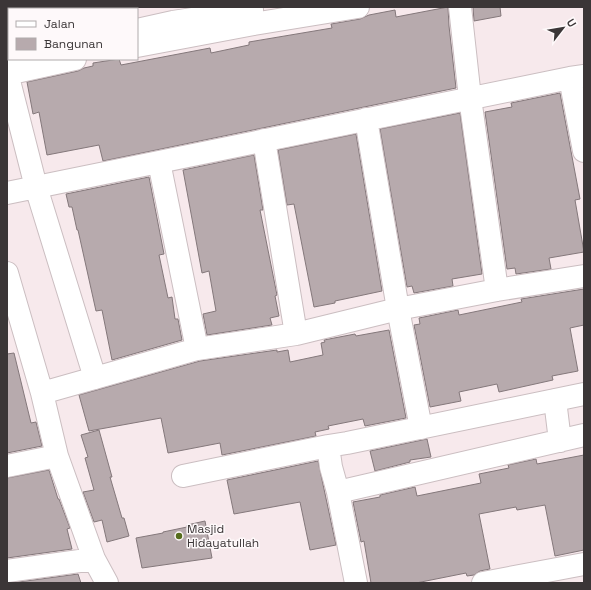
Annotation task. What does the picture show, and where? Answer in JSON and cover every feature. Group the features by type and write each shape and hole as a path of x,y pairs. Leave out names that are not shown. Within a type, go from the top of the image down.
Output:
{"street":[{"path":"138,46 234,20 267,7"},
{"path":"138,30 173,22 234,20 358,7"},
{"path":"460,7 470,98 497,290"},
{"path":"70,60 7,74 36,187 95,378"},
{"path":"7,193 577,77 584,151"},
{"path":"366,119 398,309 421,428"},
{"path":"264,140 296,334"},
{"path":"159,162 197,349"},
{"path":"7,273 42,393 58,456 94,559 107,583"},
{"path":"42,393 197,349 296,334 398,309 497,290 584,276"},
{"path":"183,476 584,394"},
{"path":"555,400 560,441"},
{"path":"338,492 584,435"},
{"path":"328,446 331,467 338,492 356,583"},
{"path":"7,466 58,456"},
{"path":"7,571 94,559"},
{"path":"483,583 584,564"}],"building":[{"path":"448,7 456,88 103,161 99,145 47,155 39,112 33,114 27,82 78,71 93,66 93,63 119,60 121,65 210,48 211,53 249,45 249,42 332,28 331,24 360,19 369,15 395,10 396,17"},
{"path":"473,7 500,7 501,16 474,21"},
{"path":"560,93 580,199 575,200 584,252 549,258 551,269 516,274 515,268 507,269 485,112 512,107 511,103"},
{"path":"460,113 482,274 452,279 453,286 414,293 412,286 407,287 380,129"},
{"path":"356,134 382,291 314,307 294,204 287,205 278,150"},
{"path":"254,155 263,210 260,210 277,295 275,296 279,316 270,318 272,325 207,335 203,314 216,311 209,271 202,273 183,170"},
{"path":"149,177 164,254 159,255 168,298 172,297 175,319 178,319 182,340 112,360 102,310 96,311 78,230 72,207 69,207 66,194"},
{"path":"584,289 584,325 570,328 578,371 552,376 553,380 499,392 497,384 459,392 461,401 430,407 414,325 420,324 419,318 458,310 459,315 522,302 521,299"},
{"path":"389,330 406,418 365,426 363,419 328,426 329,429 315,432 316,436 222,455 220,443 168,453 161,418 89,431 79,395 200,361 277,350 277,352 288,350 290,362 323,355 321,343 325,342 324,340 355,334 356,336"},
{"path":"14,353 31,423 36,422 42,446 7,453 7,354"},
{"path":"99,430 112,477 110,477 129,536 107,542 102,520 94,522 83,492 94,490 85,458 88,457 81,435"},
{"path":"427,439 431,457 410,460 410,462 375,471 370,451"},
{"path":"584,455 584,550 555,556 545,505 517,510 516,507 479,514 490,569 480,571 474,575 467,576 466,573 416,583 371,583 364,541 361,542 353,502 380,497 380,495 415,487 417,496 481,483 479,474 509,468 508,465 536,459 537,464"},
{"path":"318,461 336,545 310,550 300,502 234,514 227,480"},
{"path":"49,470 58,499 70,528 67,529 72,549 7,558 7,478"},
{"path":"205,521 212,558 142,568 136,538 163,533"},
{"path":"78,574 81,583 11,583"}],"place":[{"name":"Masjid Hidayatullah","path":"179,536"}]}
